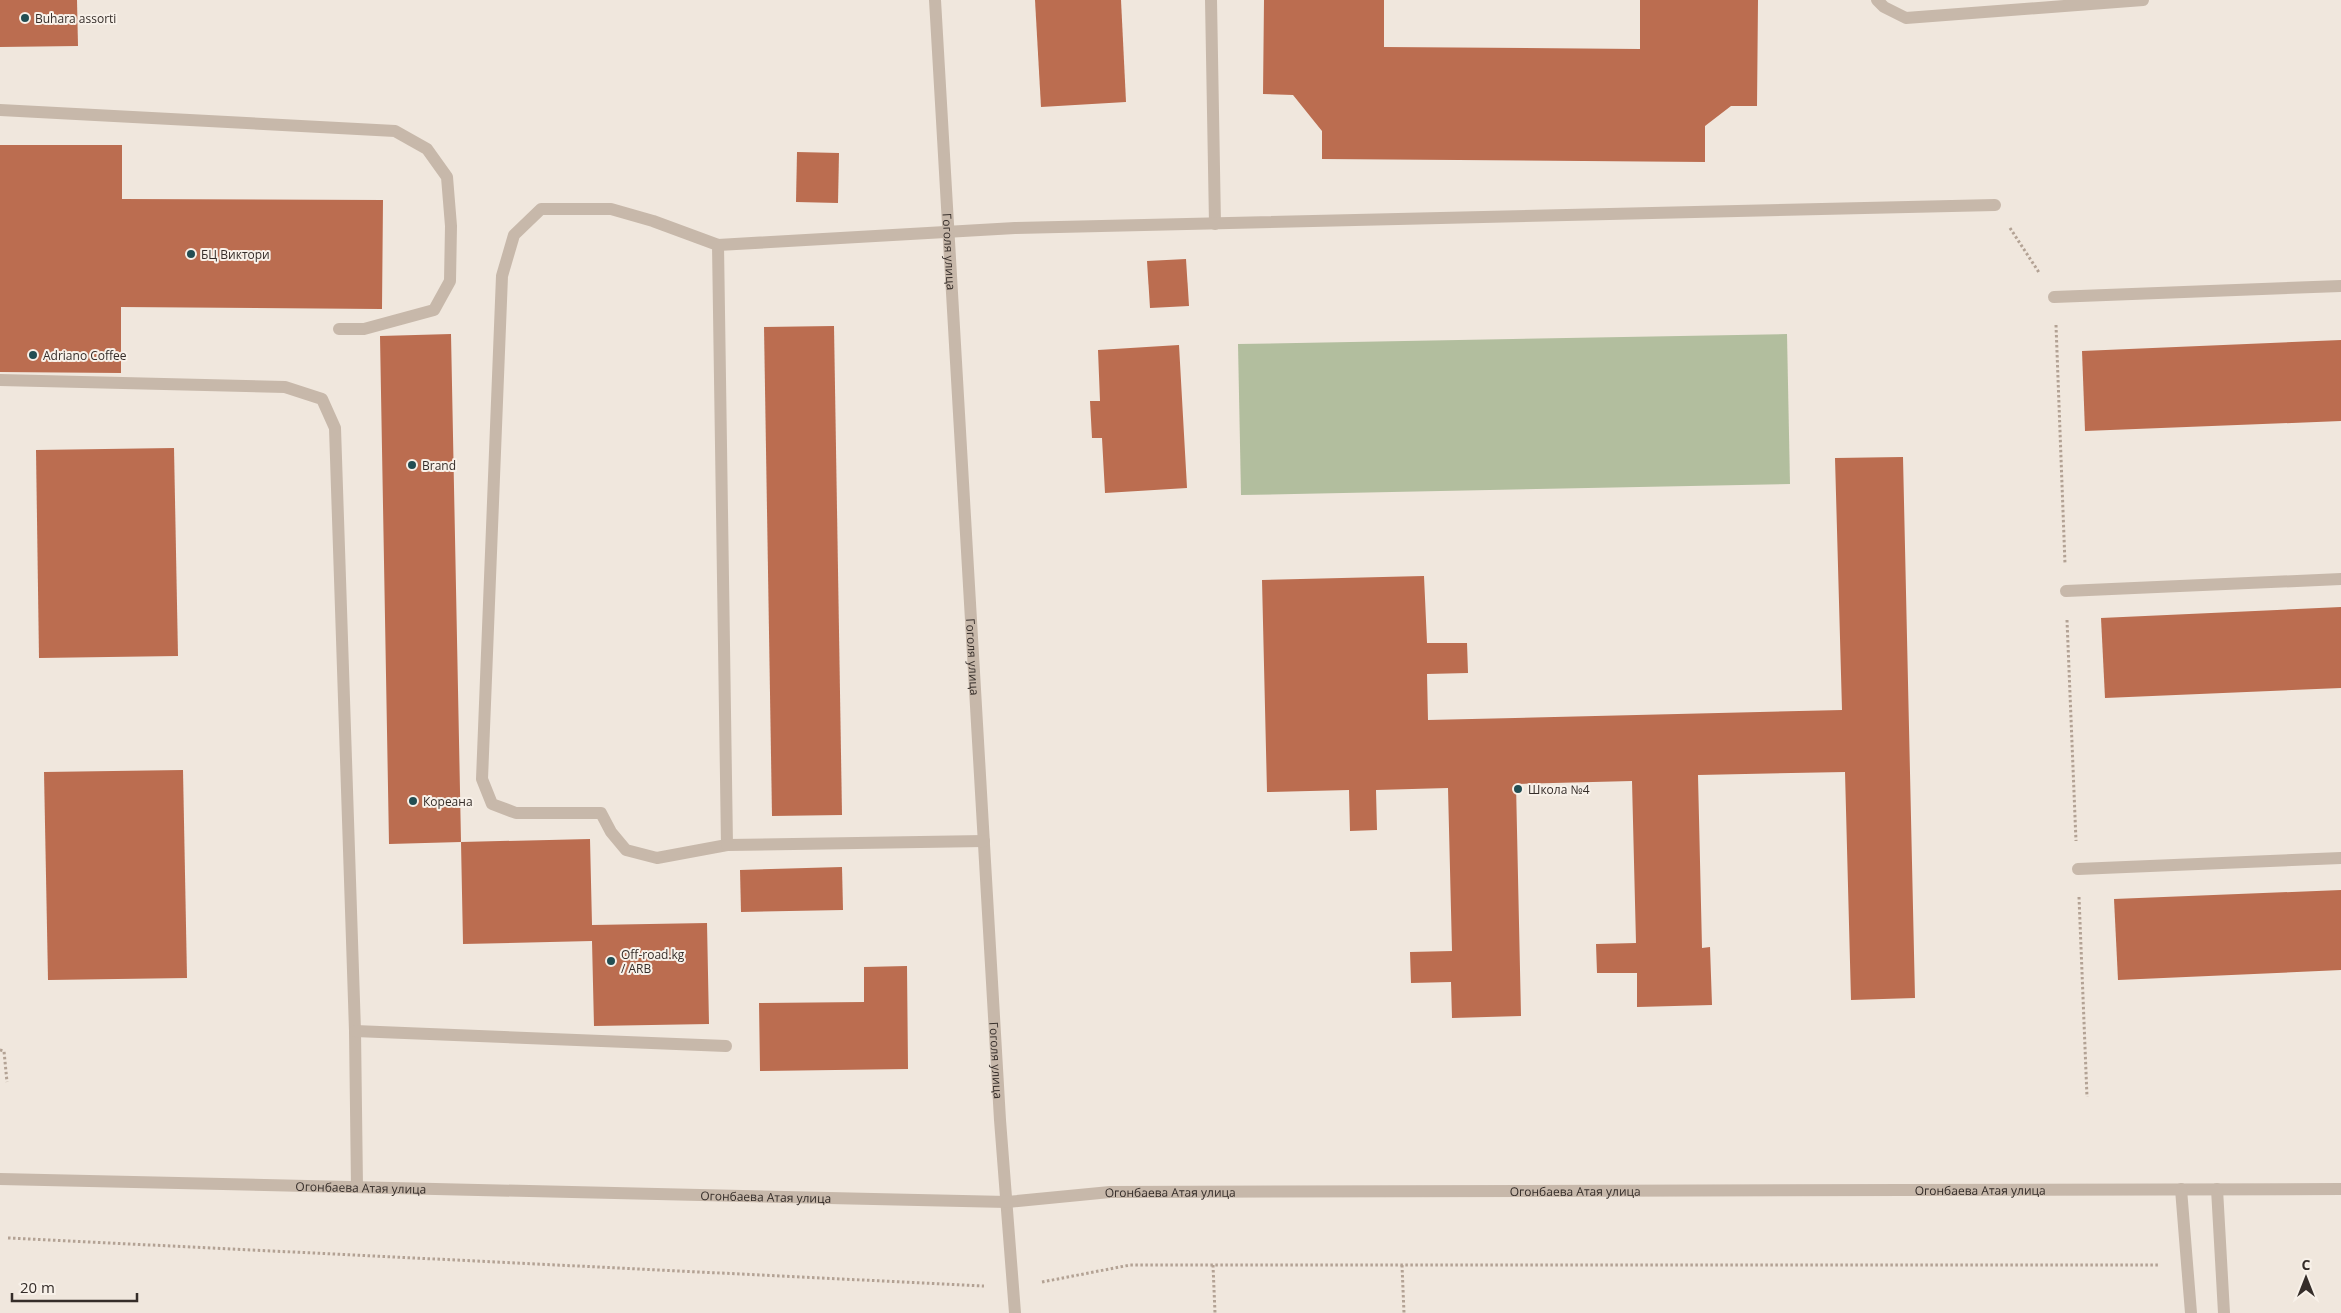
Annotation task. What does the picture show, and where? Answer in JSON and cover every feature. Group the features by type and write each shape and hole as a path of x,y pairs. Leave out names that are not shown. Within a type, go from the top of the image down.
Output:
{"street":[{"name":"Гоголя улица","path":"936,0 1000,1120 1015,1313"},
{"path":"1211,0 1215,224"},
{"path":"1877,0 1884,7 1906,18 2143,0"},
{"path":"0,110 395,131 427,150 447,177 451,226 450,281 434,310 364,329 338,329"},
{"path":"984,841 727,845 657,858 626,850 611,832 601,813 516,813 492,804 482,779 502,276 514,235 541,209 611,209 654,221 718,245 949,230 1996,205"},
{"path":"718,245 727,845"},
{"path":"2054,297 2341,286"},
{"path":"0,380 285,387 322,399 335,428 355,1031 358,1187"},
{"path":"2066,591 2341,579"},
{"path":"2078,869 2341,858"},
{"path":"355,1031 726,1046"},
{"name":"Огонбаева Атая улица","path":"0,1179 1007,1202 1110,1192 2341,1189"},
{"path":"2181,1190 2191,1313"},
{"path":"2217,1190 2224,1313"}],"path":[{"path":"1996,205 2054,297 2087,1097"},
{"path":"0,1050 4,1051 7,1082"},
{"path":"8,1238 1013,1288 1130,1266 2188,1265"},
{"path":"1213,1266 1215,1313"},
{"path":"1402,1266 1404,1313"}],"green space":[{"path":"1787,334 1790,484 1241,495 1238,344"}],"building":[{"path":"0,0 77,0 78,46 0,47"},
{"path":"1035,0 1121,0 1126,102 1041,107"},
{"path":"1264,0 1384,0 1384,47 1640,49 1640,0 1758,0 1757,106 1731,106 1705,126 1705,162 1322,159 1322,131 1293,95 1263,94"},
{"name":"БЦ Виктори","path":"0,145 122,145 122,199 383,200 382,309 121,307 121,373 0,372"},
{"path":"797,152 839,153 838,203 796,202"},
{"path":"1186,259 1189,306 1150,308 1147,261"},
{"path":"834,326 842,815 772,816 764,327"},
{"path":"451,334 461,842 389,844 380,336"},
{"path":"2341,340 2341,421 2085,431 2082,351"},
{"path":"1179,345 1187,488 1105,493 1102,438 1092,438 1090,401 1100,401 1098,350"},
{"path":"174,448 178,656 39,658 36,450"},
{"path":"1903,457 1915,998 1851,1000 1845,772 1698,775 1702,948 1710,947 1712,1005 1637,1007 1637,973 1597,973 1596,944 1636,943 1632,781 1516,784 1521,1016 1452,1018 1451,982 1411,983 1410,952 1452,951 1448,788 1376,790 1377,830 1350,831 1349,790 1267,792 1262,580 1424,576 1427,643 1467,643 1468,673 1427,674 1428,720 1842,710 1835,458"},
{"path":"2341,607 2341,688 2105,698 2101,618"},
{"path":"183,770 187,978 48,980 44,772"},
{"path":"590,839 592,925 707,923 709,1024 594,1026 592,941 463,944 461,842"},
{"path":"842,867 843,910 741,912 740,870"},
{"path":"2341,890 2341,970 2118,980 2114,899"},
{"path":"907,966 908,1069 760,1071 759,1003 864,1002 864,967"}],"place":[{"name":"Buhara assorti","path":"25,18"},
{"name":"БЦ Виктори","path":"191,254"},
{"name":"Adriano Coffee","path":"33,355"},
{"name":"Brand","path":"412,465"},
{"name":"Школа №4","path":"1518,789"},
{"name":"Кореана","path":"413,801"},
{"name":"Off-road.kg / ARB","path":"611,961"}]}
